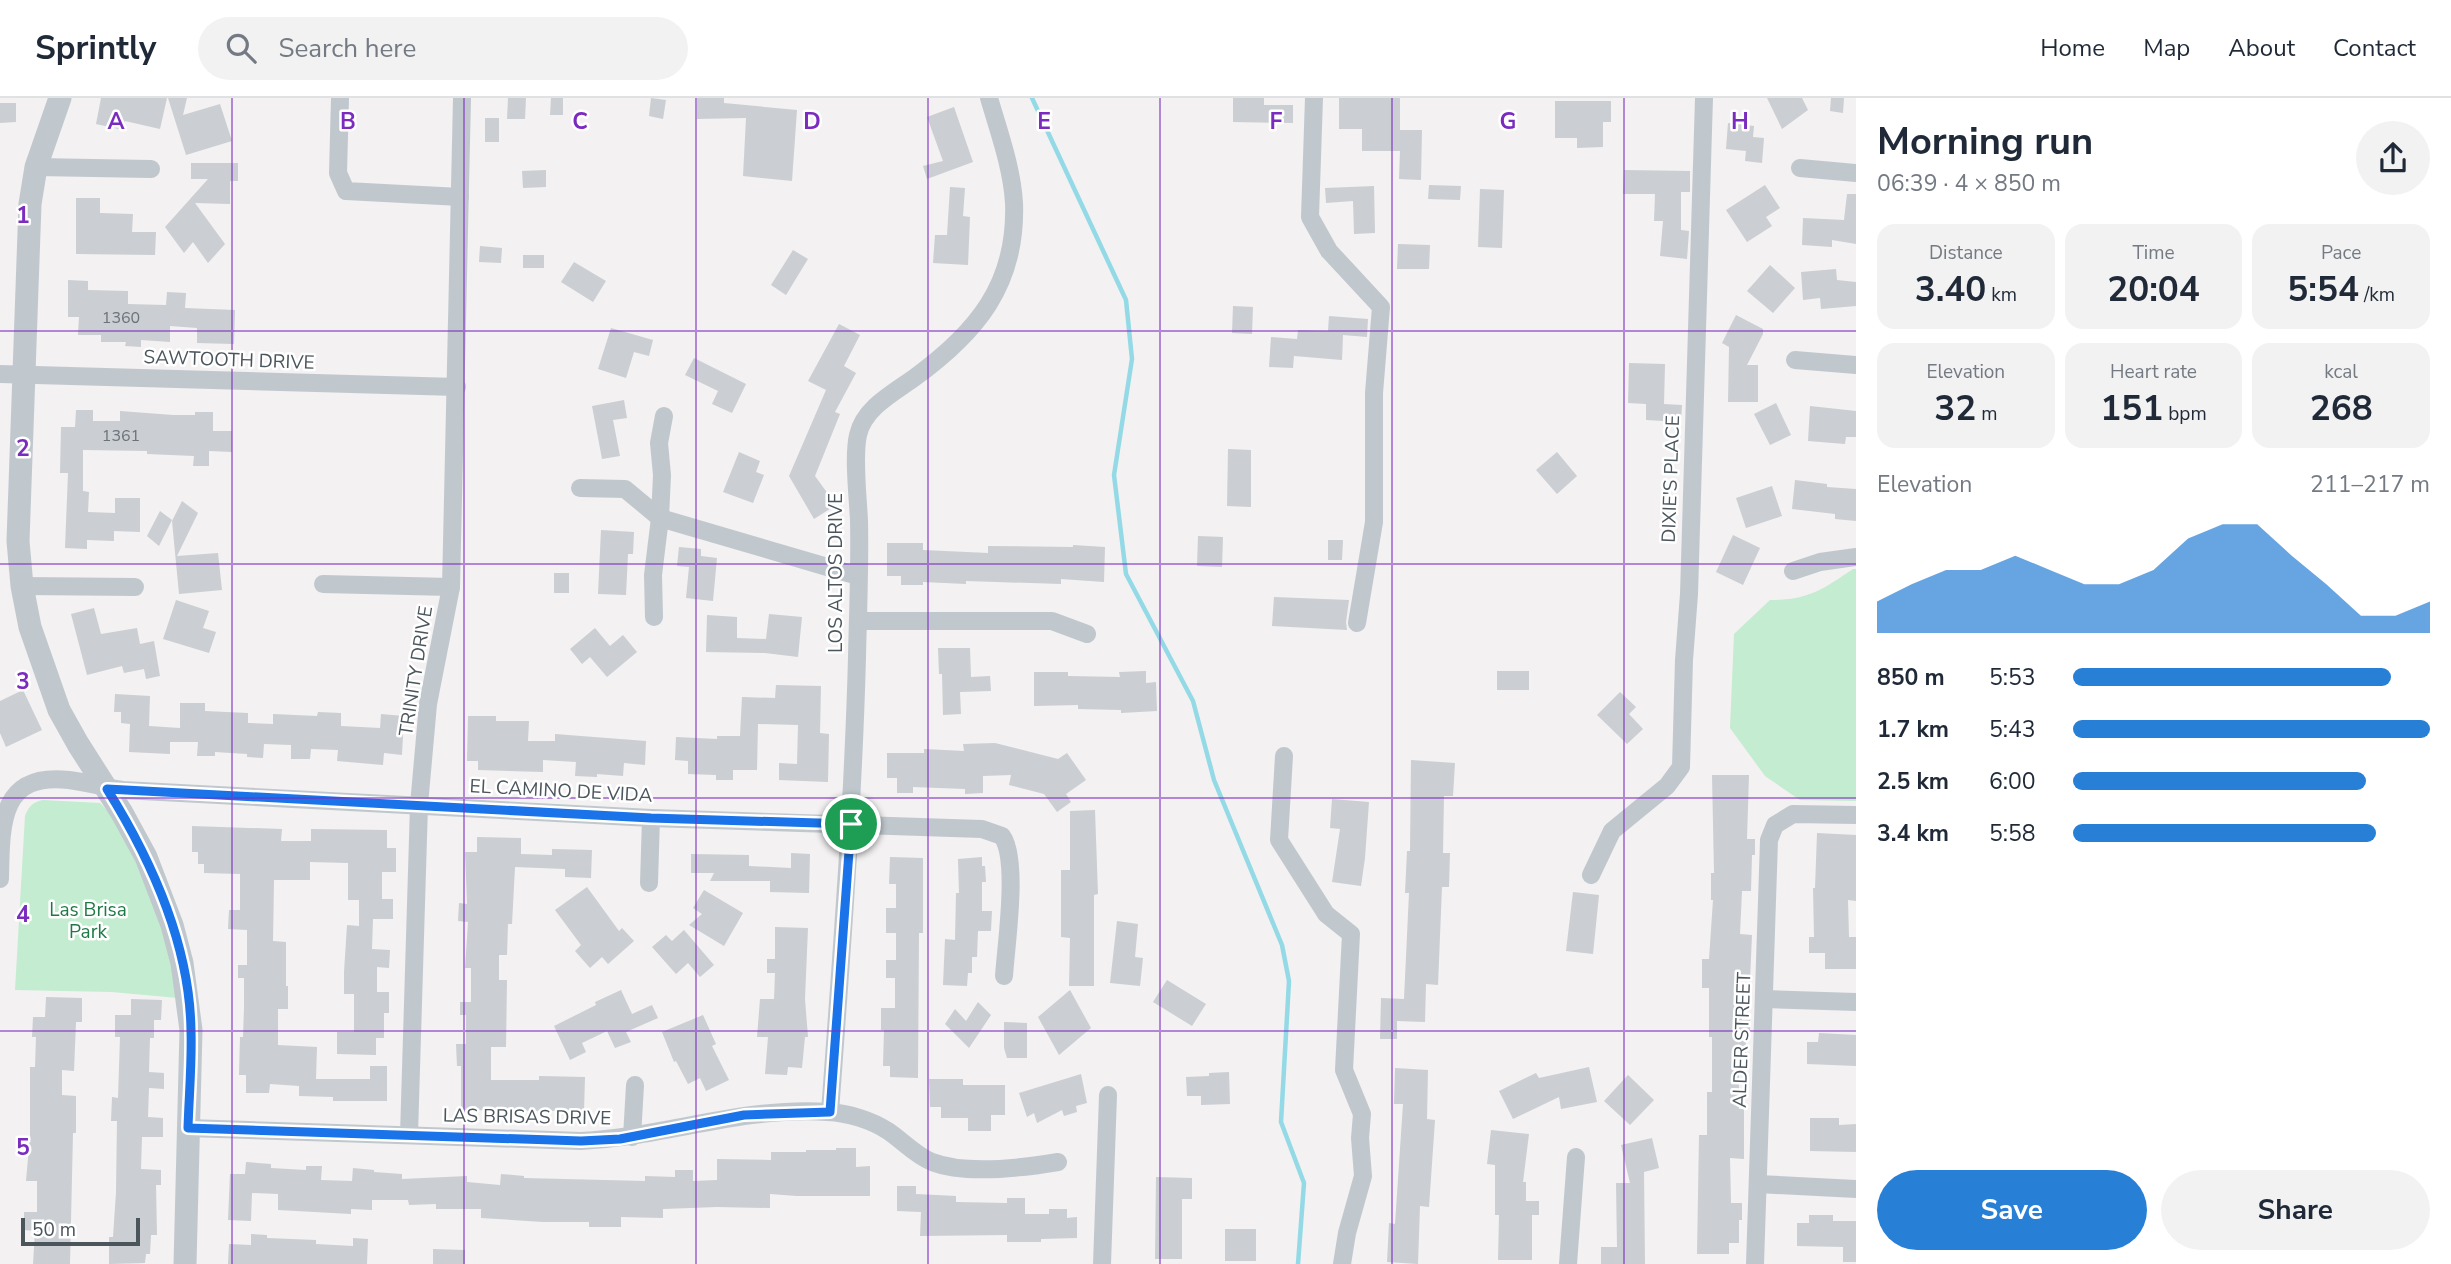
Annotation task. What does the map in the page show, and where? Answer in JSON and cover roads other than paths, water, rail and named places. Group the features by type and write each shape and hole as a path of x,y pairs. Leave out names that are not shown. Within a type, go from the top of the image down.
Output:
{"street":[{"path":"60,98 36,167 11,375 22,586 37,649 60,710 146,856 172,925 182,962 191,1030 185,1264"},
{"path":"341,98 338,173 346,191 460,206"},
{"name":"TRINITY DRIVE","path":"409,1135 419,805 428,704 451,587 462,98"},
{"name":"LOS ALTOS DRIVE","path":"830,1112 851,824 858,621 856,443 860,427 876,405 943,356 968,334 993,299 1009,251 1014,203 1003,147 989,98"},
{"path":"1314,98 1310,217 1329,251 1381,307 1374,393 1374,522 1357,623"},
{"name":"DIXIE'S PLACE","path":"1591,874 1612,831 1667,786 1681,767 1704,98"},
{"path":"36,167 151,169"},
{"path":"1800,168 1856,173"},
{"path":"1795,360 1856,365"},
{"name":"SAWTOOTH DRIVE","path":"11,375 457,387"},
{"path":"654,617 653,575 663,475 660,443 664,416"},
{"path":"580,488 625,489 660,518 858,576"},
{"path":"1793,570 1820,562 1856,557"},
{"path":"323,584 451,587"},
{"path":"22,586 135,587"},
{"path":"858,621 1052,621 1087,634"},
{"path":"1284,756 1279,840 1326,914 1351,934 1344,1070 1362,1114 1360,1138 1363,1176 1347,1233 1342,1264"},
{"name":"EL CAMINO DE VIDA","path":"1,824 6,803 17,789 27,783 60,779 107,789 651,818 982,829 1002,836 1010,853 1003,975"},
{"name":"ALDER STREET","path":"1755,1264 1769,840 1779,820 1793,814 1856,815"},
{"path":"649,883 651,818"},
{"path":"0,879 1,824"},
{"path":"1765,999 1856,1002"},
{"path":"632,1137 635,1085"},
{"path":"1102,1264 1108,1094"},
{"name":"LAS BRISAS DRIVE","path":"188,1128 581,1141 632,1137 744,1115 830,1112 870,1122 888,1131 919,1155 948,1166 1012,1168 1058,1162"},
{"path":"1568,1264 1576,1157"},
{"path":"1758,1184 1856,1189"}],"waterway":[{"path":"1032,98 1126,300 1132,359 1114,475 1126,574 1193,701 1214,780 1282,945 1289,981 1281,1122 1304,1183 1298,1264"}],"park label":[{"name":"Las Brisa Park","path":"88,921"}]}
